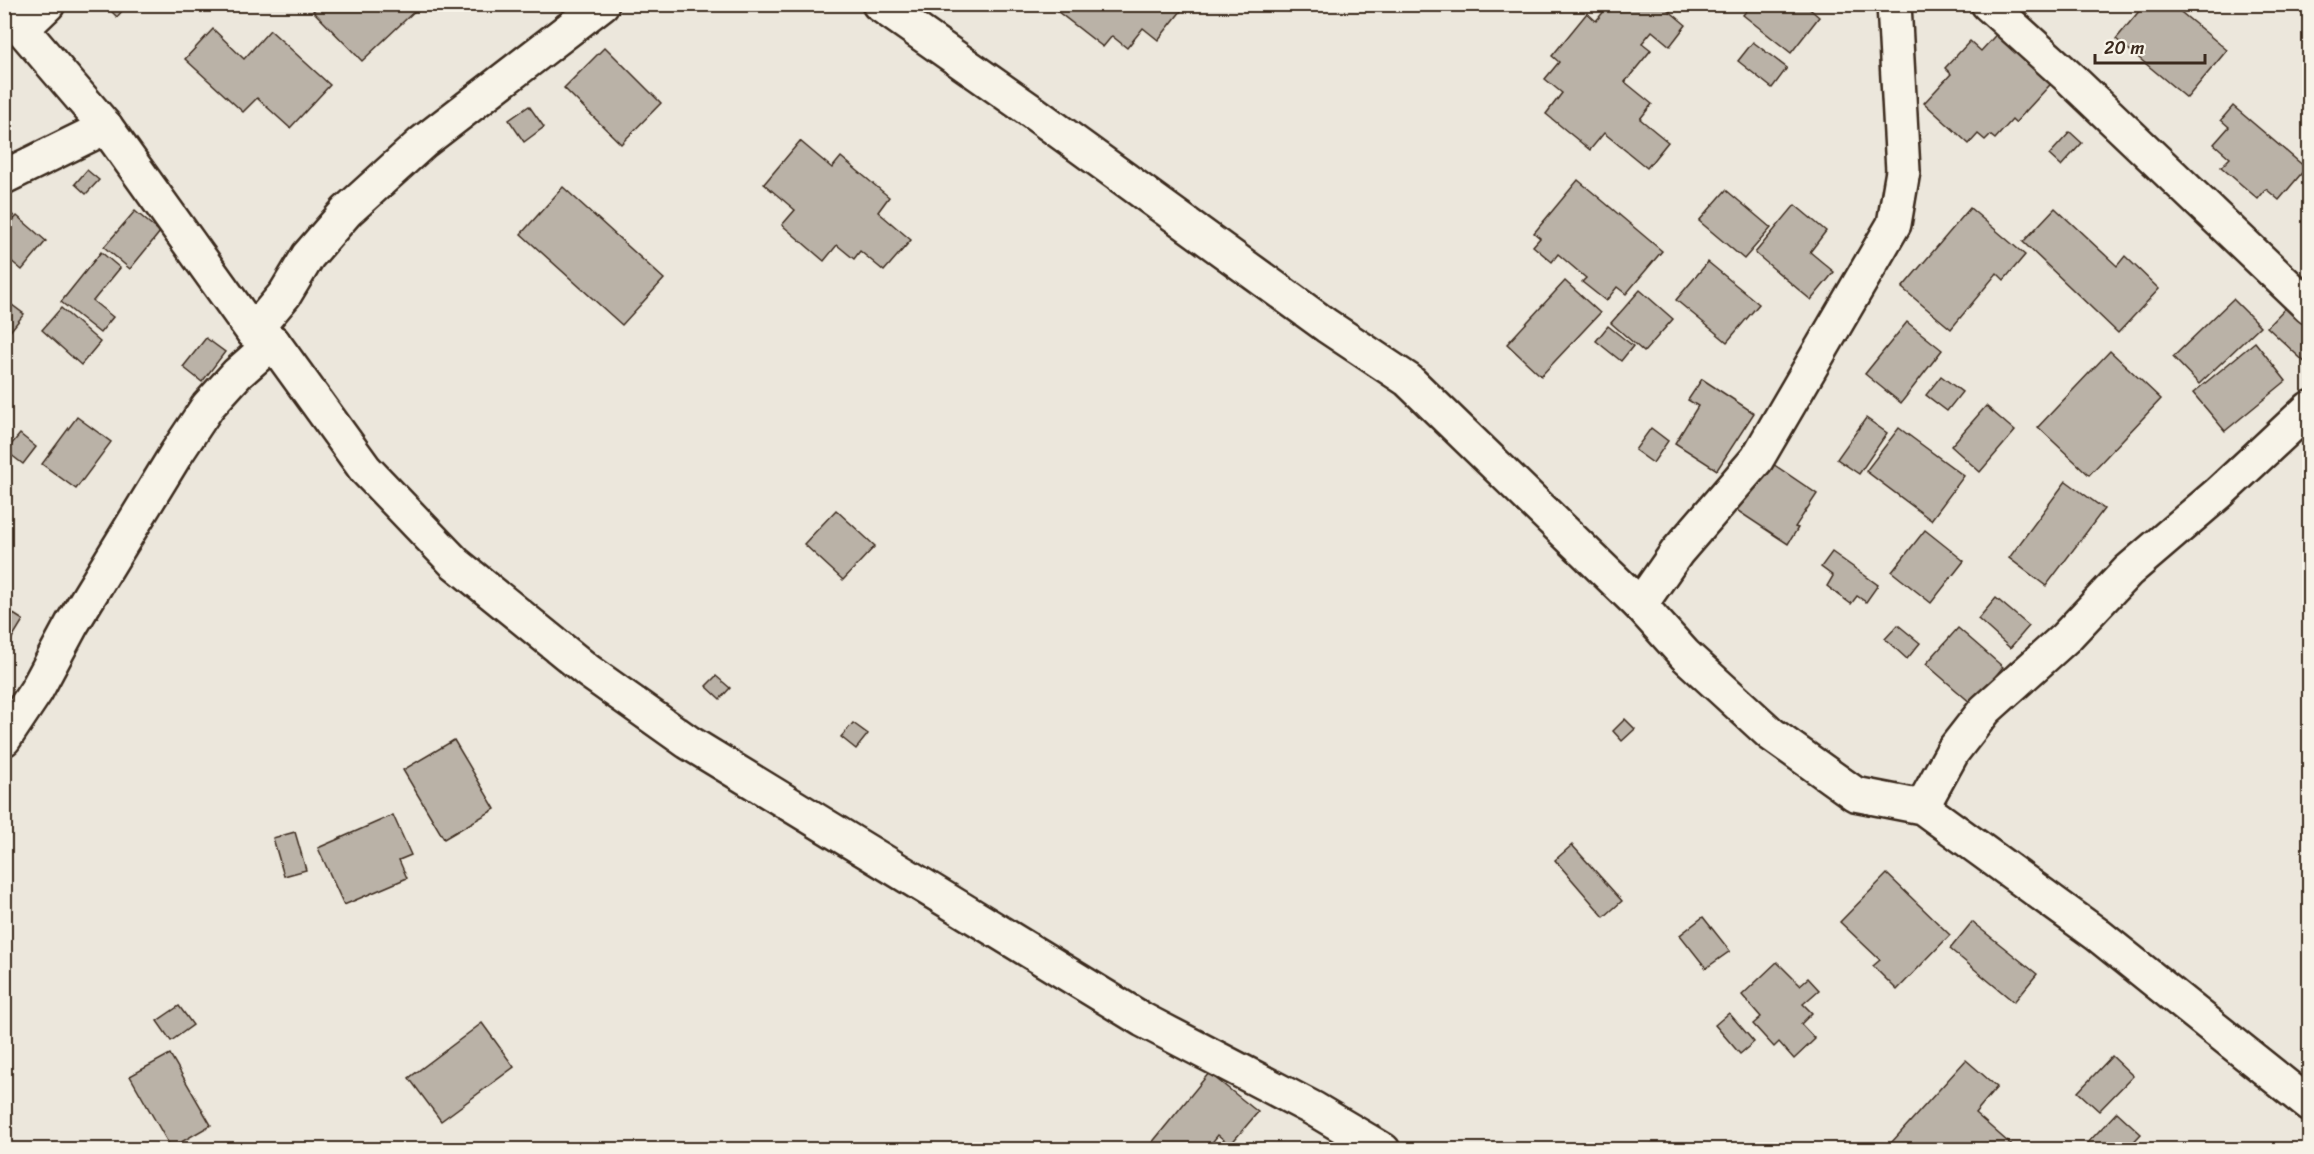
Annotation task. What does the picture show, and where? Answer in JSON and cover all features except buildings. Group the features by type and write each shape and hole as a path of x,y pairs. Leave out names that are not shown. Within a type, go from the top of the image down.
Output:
{"street":[{"path":"48,4 13,18 106,127 365,469 455,563 588,671 688,742 1143,1020 1314,1109 1383,1149"},
{"path":"4,740 36,691 72,624 176,454 208,406 237,374 263,337 308,256 347,211 423,142 602,4"},
{"path":"879,4 1034,113 1327,326 1408,380 1640,605 1685,655 1772,734 1855,794 1922,807 2098,935 2310,1105"},
{"path":"1640,605 1677,552 1756,459 1894,224 1903,171 1894,4"},
{"path":"1988,4 2072,80 2310,307"},
{"path":"4,177 106,127"},
{"path":"1922,807 1953,751 1985,710 2065,638 2128,571 2219,493 2310,408"}]}
